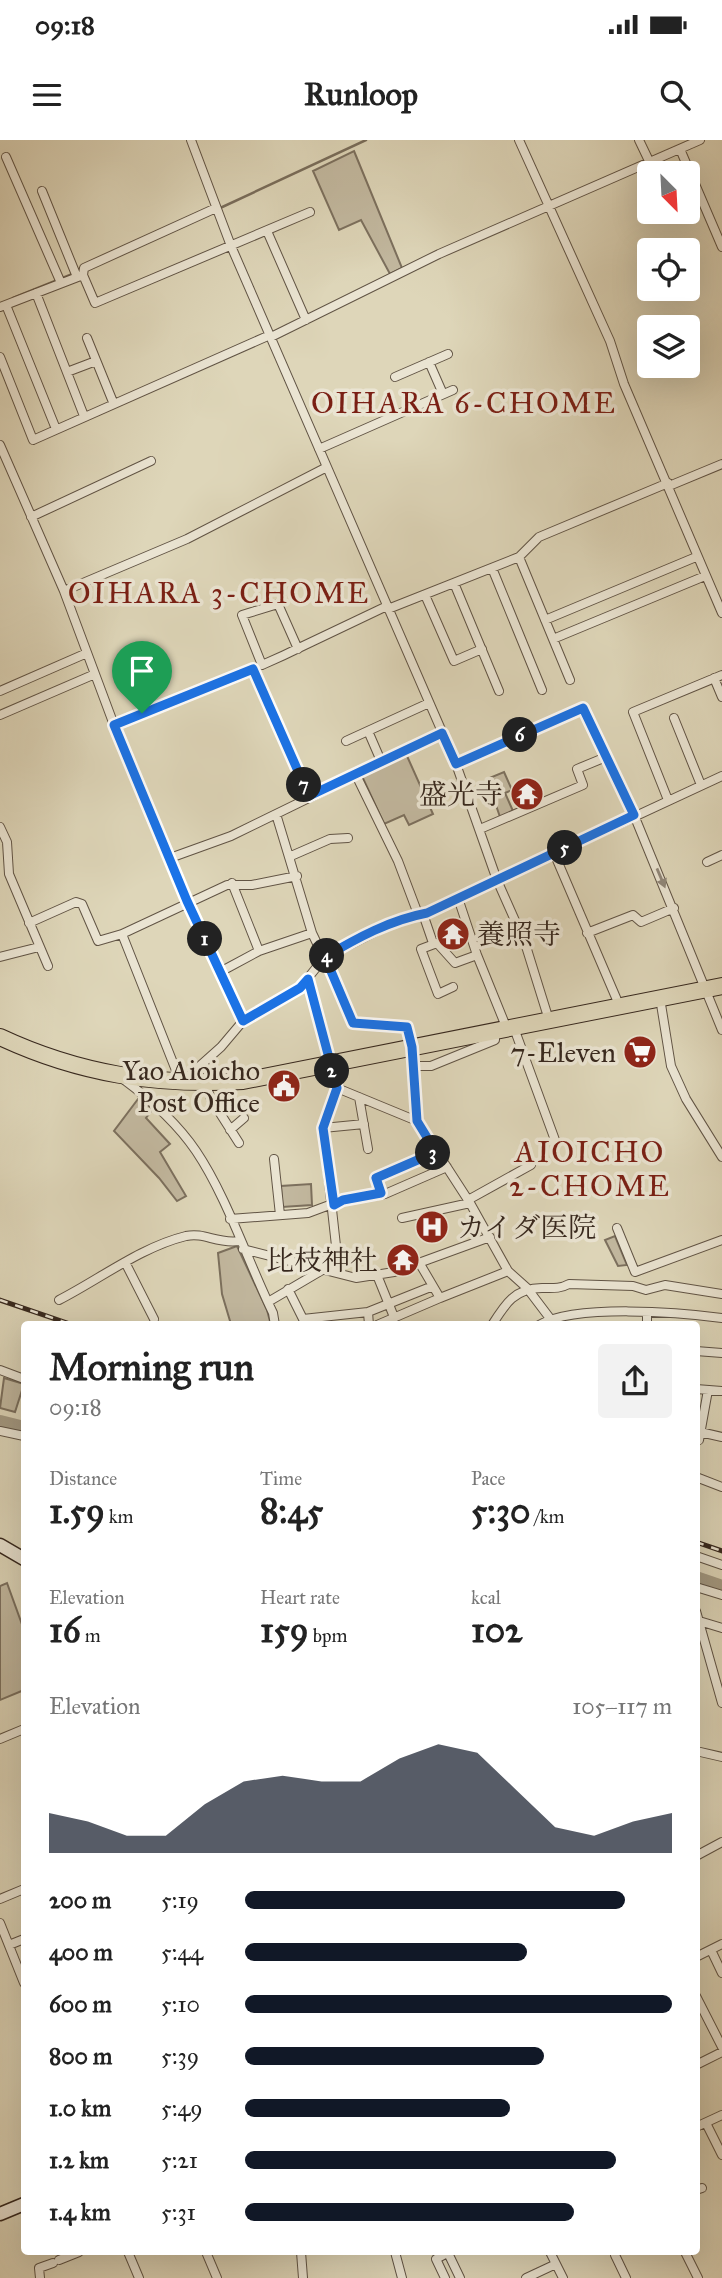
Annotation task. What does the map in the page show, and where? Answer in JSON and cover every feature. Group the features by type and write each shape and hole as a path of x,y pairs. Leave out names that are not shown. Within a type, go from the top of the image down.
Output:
{"highway":[{"path":"0,1037 85,1070 122,1077 181,1083 243,1081 722,986"}],"street":[{"path":"191,140 231,246 456,764 497,880 525,943 549,1020"},
{"path":"519,140 551,207 696,557 720,602 722,613"},
{"path":"639,140 649,161"},
{"path":"654,161 700,140"},
{"path":"682,146 722,247"},
{"path":"6,157 61,283"},
{"path":"0,357 33,440 113,402 306,320 439,254 637,169"},
{"path":"42,191 95,303 310,212"},
{"path":"56,429 3,306 80,276 84,268 216,208"},
{"path":"267,230 306,320"},
{"path":"36,293 84,416"},
{"path":"87,338 113,402"},
{"path":"395,377 448,354"},
{"path":"67,372 96,360"},
{"path":"429,362 443,394"},
{"path":"319,449 453,390"},
{"path":"0,445 3,460 64,591 114,725 187,901 243,1021"},
{"path":"31,517 151,461"},
{"path":"298,649 278,604 242,615 262,665 298,649 388,608 519,557 539,537 722,464"},
{"path":"64,591 187,538 327,467"},
{"path":"519,557 570,680"},
{"path":"545,620 696,557"},
{"path":"492,568 542,690"},
{"path":"553,639 705,576"},
{"path":"454,583 499,691"},
{"path":"425,595 454,661 482,649"},
{"path":"0,691 87,653"},
{"path":"114,725 253,669 309,796"},
{"path":"0,715 95,674"},
{"path":"668,800 632,712 718,677 722,697"},
{"path":"346,741 429,703"},
{"path":"456,764 583,708 634,815 722,1030"},
{"path":"674,718 701,785"},
{"path":"368,731 381,761"},
{"path":"170,858 231,836 355,773 442,733"},
{"path":"480,829 583,785 577,769 606,757"},
{"path":"355,773 398,860 433,943 455,962 477,956"},
{"path":"122,934 181,1083 221,1047 243,1021 300,988 324,957 402,918 421,914 458,898 722,776"},
{"path":"437,795 463,783"},
{"path":"276,814 312,933 353,1023 407,1027 412,1047 417,1121 491,1237 508,1271 527,1288 551,1321"},
{"path":"0,827 7,842 9,874 48,966"},
{"path":"290,856 330,839 348,838"},
{"path":"554,853 620,1007"},
{"path":"707,862 722,855"},
{"path":"29,923 76,902 82,904 98,941 122,934 187,901 232,883 252,885 296,876"},
{"path":"232,883 259,951"},
{"path":"458,898 477,956 506,1029 555,1140"},
{"path":"587,933 633,915 641,922 674,908"},
{"path":"220,972 259,951 312,933"},
{"path":"433,943 421,949 438,994 453,987"},
{"path":"0,957 39,947"},
{"path":"308,979 337,1088 323,1128 340,1273"},
{"path":"660,998 671,1066 686,1099 722,1157"},
{"path":"412,1066 431,1066 495,1040 506,1029"},
{"path":"122,1077 154,1102 196,1150 268,1302 274,1321"},
{"path":"205,1083 211,1099 239,1143"},
{"path":"337,1088 417,1121"},
{"path":"359,1097 368,1149"},
{"path":"230,1130 244,1118"},
{"path":"323,1128 364,1124"},
{"path":"381,1193 376,1178 436,1152"},
{"path":"274,1158 280,1215"},
{"path":"402,1218 469,1201 531,1165"},
{"path":"230,1219 309,1213 343,1200 381,1193 447,1167"},
{"path":"617,1228 635,1272 638,1287"},
{"path":"59,1300 126,1264 189,1236 201,1235 221,1243 241,1245 356,1278 420,1264 491,1237"},
{"path":"635,1272 722,1240"},
{"path":"126,1264 153,1319"},
{"path":"420,1264 440,1298"},
{"path":"268,1302 324,1269"},
{"path":"386,1321 508,1271"},
{"path":"377,1275 394,1317"},
{"path":"495,1321 507,1302 527,1288 561,1288 569,1284 638,1287 646,1290 665,1285 722,1294"},
{"path":"288,1289 303,1319 368,1312 432,1286"},
{"path":"368,1312 369,1321"},
{"path":"557,1321 596,1313 722,1318"},
{"path":"647,1313 647,1321"},
{"path":"700,1351 722,1353"},
{"path":"0,1370 21,1378"},
{"path":"700,1389 722,1391"},
{"path":"708,1390 700,1436 722,1437"},
{"path":"0,1431 21,1435"},
{"path":"700,1479 722,1488"},
{"path":"0,1545 21,1557"},
{"path":"700,1557 722,1565"},
{"path":"700,1588 722,1595"},
{"path":"700,1621 722,1628"},
{"path":"700,1625 721,1698"},
{"path":"710,1660 722,1663"},
{"path":"0,1740 21,1730"},
{"path":"700,1752 722,1757"},
{"path":"700,1854 722,1842"},
{"path":"0,1899 21,1890"},
{"path":"0,1923 21,1975"},
{"path":"9,1945 21,1940"},
{"path":"700,1955 722,1944"},
{"path":"711,1950 722,1973"},
{"path":"700,2004 722,2049 700,2063"},
{"path":"700,2125 722,2115"},
{"path":"706,2123 722,2155"},
{"path":"0,2214 21,2205"},
{"path":"39,2278 39,2268 72,2255"},
{"path":"129,2255 139,2278"},
{"path":"207,2255 217,2278"},
{"path":"301,2255 303,2278"},
{"path":"396,2255 402,2278"},
{"path":"445,2255 436,2259 445,2278"},
{"path":"450,2255 460,2278"},
{"path":"552,2255 563,2278"},
{"path":"615,2255 626,2278"},
{"path":"686,2255 698,2278"},
{"path":"526,2278 556,2264"}],"shaded area":[{"path":"354,151 402,268 390,274 361,220 339,230 313,171"},
{"path":"407,756 433,814 409,825 404,815 384,824 362,776"},
{"path":"504,772 512,790 505,793 513,811 500,817 487,779"},
{"path":"138,1099 153,1109 146,1118 170,1144 160,1152 186,1196 177,1201 114,1131"},
{"path":"311,1184 312,1205 282,1207 281,1186"},
{"path":"615,1236 627,1265 618,1266 605,1240"},
{"path":"237,1246 270,1321 230,1321 222,1294 218,1253"},
{"path":"4,1378 21,1383 15,1412 0,1408"},
{"path":"7,1583 21,1622 21,1691 0,1700 0,1586"}],"waterway":[{"path":"218,209 366,140"},
{"path":"13,298 75,273"},
{"path":"0,1423 21,1428"},
{"path":"700,1580 722,1588"}],"railway":[{"path":"0,1300 61,1321"},
{"path":"700,1543 722,1551"}],"place":[{"name":"盛光寺","path":"527,794"},
{"name":"養照寺","path":"453,934"},
{"name":"7-Eleven","path":"640,1052"},
{"name":"Yao Aioicho Post Office","path":"284,1086"},
{"name":"カイダ医院","path":"432,1227"},
{"name":"比枝神社","path":"403,1260"}],"district":[{"name":"OIHARA 6-CHOME","path":"464,403"},
{"name":"OIHARA 3-CHOME","path":"219,593"},
{"name":"AIOICHO 2-CHOME","path":"590,1169"}],"route":[{"path":"253,669 309,796 442,733 456,764 583,708 634,815 427,913 402,918 325,957 353,1023 407,1027 412,1043 412,1083 417,1121 436,1152 376,1178 381,1193 343,1200 334,1205 323,1128 337,1088 308,979 300,988 243,1021 187,901 114,725 142,713 253,669"}]}
